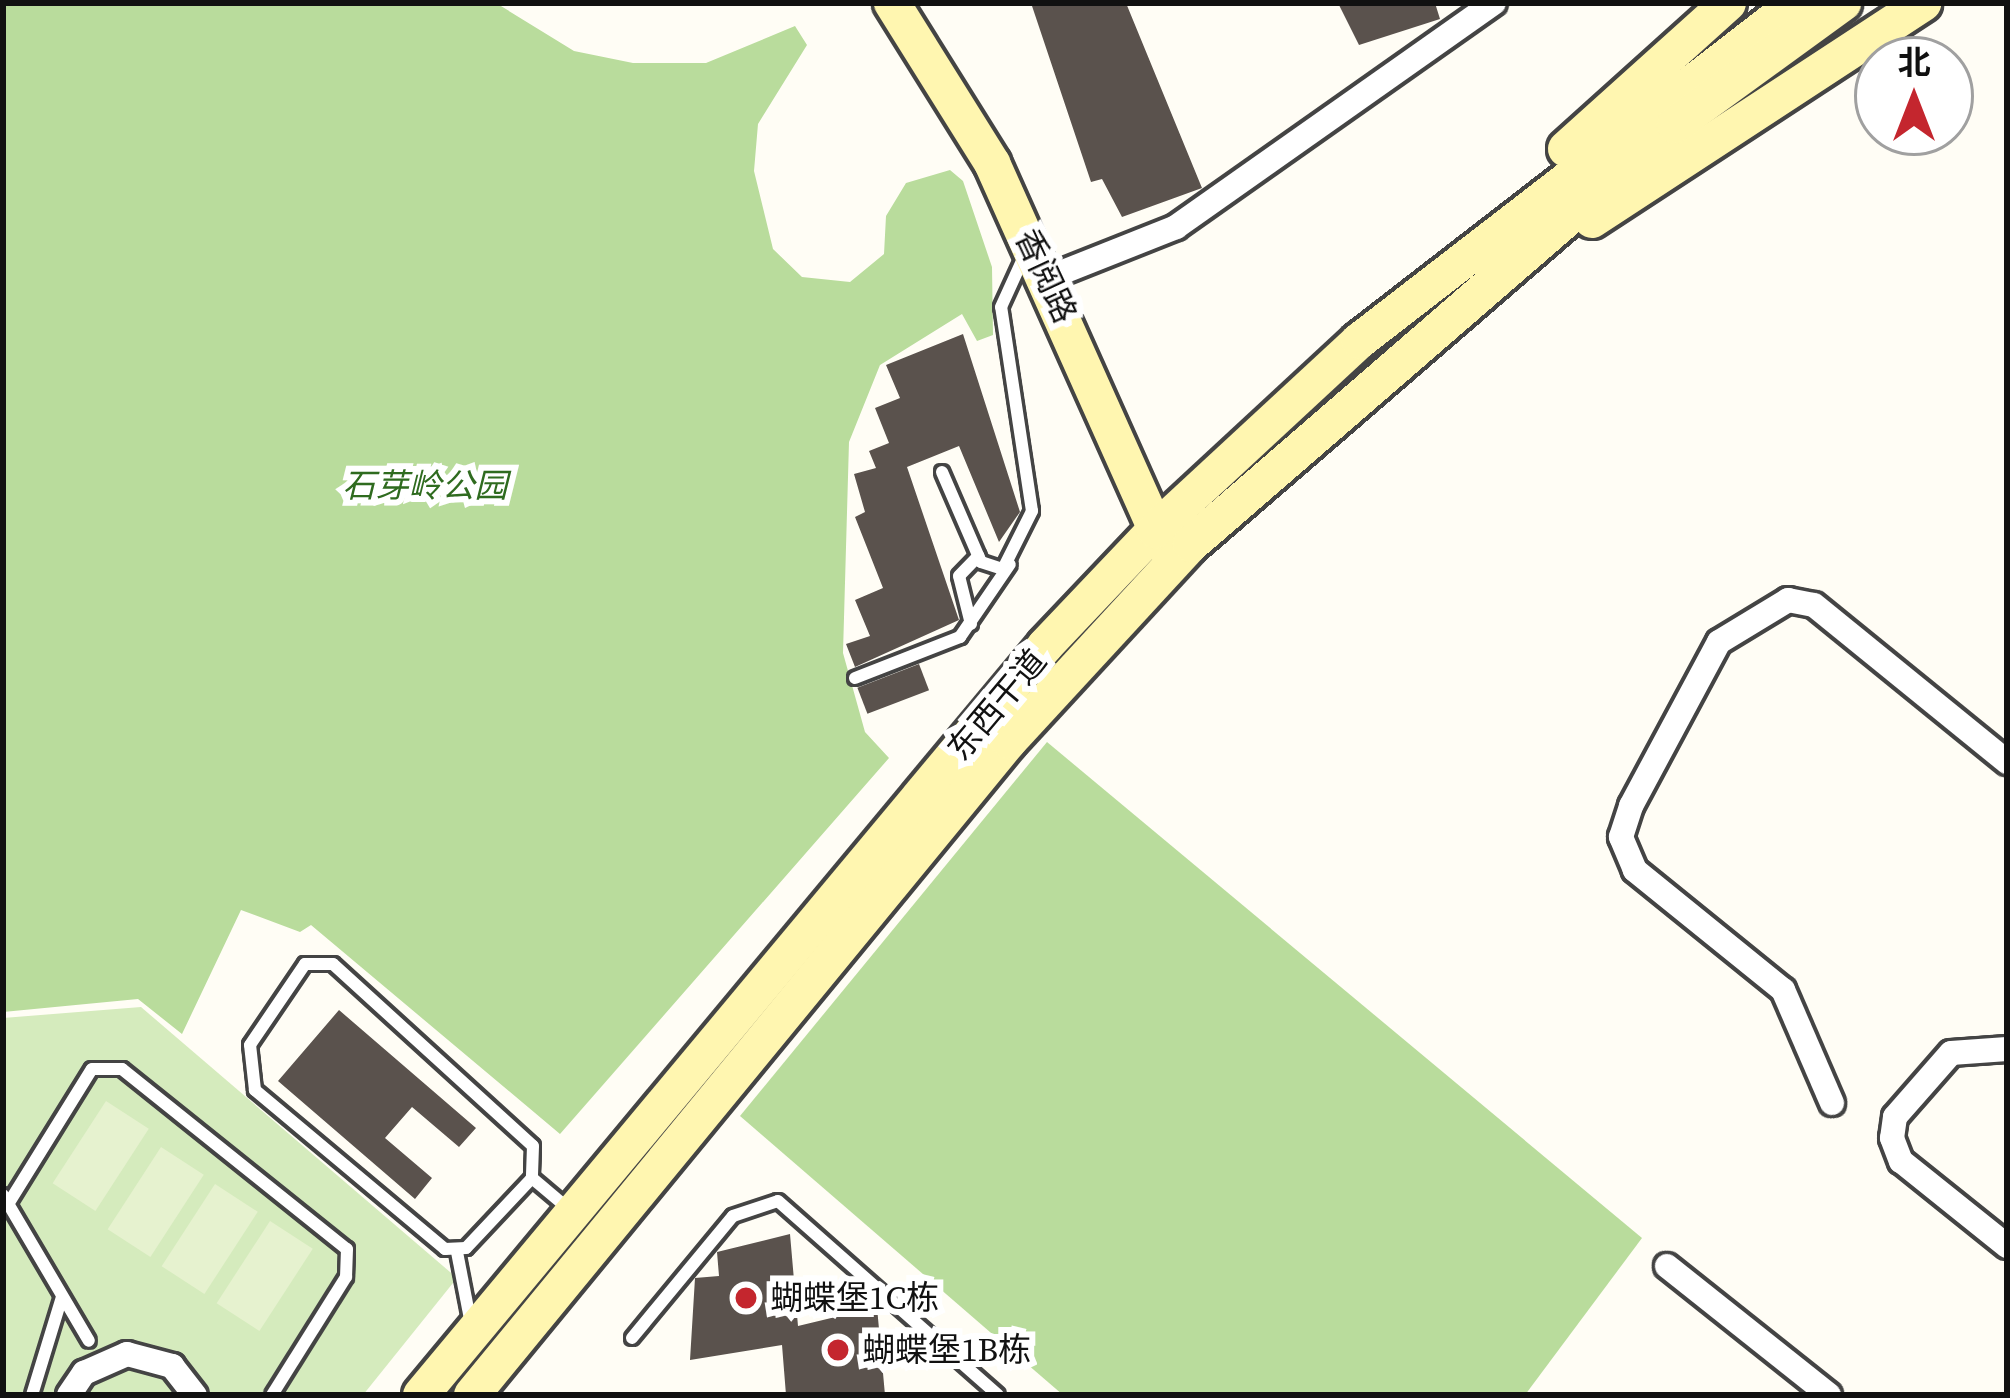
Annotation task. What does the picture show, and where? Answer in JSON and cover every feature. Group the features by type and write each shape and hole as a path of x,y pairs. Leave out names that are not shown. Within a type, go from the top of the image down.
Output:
{"main road":[{"path":"1368,356 1727,3"},
{"path":"1668,113 1796,3"},
{"path":"1668,113 1843,3"},
{"path":"1368,356 1923,3"},
{"name":"香阅路","path":"908,9 1040,261 1172,564"},
{"name":"东西干道","path":"421,1395 1155,530 1668,113"},
{"name":"东西干道","path":"472,1395 1010,741 1368,356"}],"street":[{"path":"1040,261 1176,226 1494,3"},
{"path":"1832,1102 1783,990 1635,870 1621,837 1631,806 1719,642 1788,600 1814,605 2007,762"},
{"path":"2007,1049 1951,1053 1895,1118 1892,1138 1901,1161 2007,1246"},
{"path":"1667,1266 1829,1395"},
{"path":"69,1395 94,1352 151,1356 195,1395"}],"lane":[{"path":"855,678 971,624 1011,563 1032,511 1000,308 1010,268 1040,261"},
{"path":"942,472 978,556 993,572 1011,563"},
{"path":"971,624 959,576 978,556"},
{"path":"457,1252 532,1178 533,1146 333,964 304,964 250,1045 249,1082 423,1236 457,1252 472,1298 467,1340"},
{"path":"94,1352 6,1198 92,1069 122,1069 347,1249 346,1277 272,1395"},
{"path":"532,1178 572,1212"},
{"path":"632,1338 733,1216 778,1201 998,1395"},
{"path":"32,1395 62,1297"}],"green space":[{"name":"石芽岭公园","path":"3,3 496,3 574,51 633,63 706,63 795,26 807,45 758,124 754,171 773,249 802,277 850,282 884,254 886,216 906,183 950,170 963,181 992,267 993,335 977,341 962,314 880,365 849,442 843,653 865,732 889,758 560,1134 311,925 300,932 241,910 182,1034 138,999 3,1012"},
{"path":"1047,742 1642,1238 1525,1395 1063,1395 740,1116"},
{"path":"141,1007 457,1278 363,1395 3,1395 3,1018"},
{"path":"106,1101 149,1129 95,1211 53,1183"},
{"path":"161,1147 204,1175 150,1257 108,1229"},
{"path":"215,1184 258,1212 204,1294 162,1266"},
{"path":"270,1221 313,1249 259,1331 217,1303"}],"building":[{"path":"1031,3 1126,3 1202,188 1122,217 1102,179 1091,182"},
{"path":"1338,3 1435,3 1440,19 1359,45"},
{"path":"963,334 1020,512 999,542 959,446 907,467 959,620 855,667 846,644 870,636 855,600 883,588 855,517 865,512 854,474 876,468 869,451 889,443 875,408 900,398 886,365"},
{"path":"919,664 929,690 867,714 857,688"},
{"path":"339,1010 476,1128 459,1147 412,1107 385,1138 432,1178 415,1199 278,1081"},
{"path":"790,1234 798,1326 877,1307 885,1395 786,1395 782,1345 690,1360 695,1278 719,1276 717,1252"}],"place":[{"name":"蝴蝶堡1C栋","path":"746,1298"},
{"name":"蝴蝶堡1B栋","path":"838,1350"}]}
